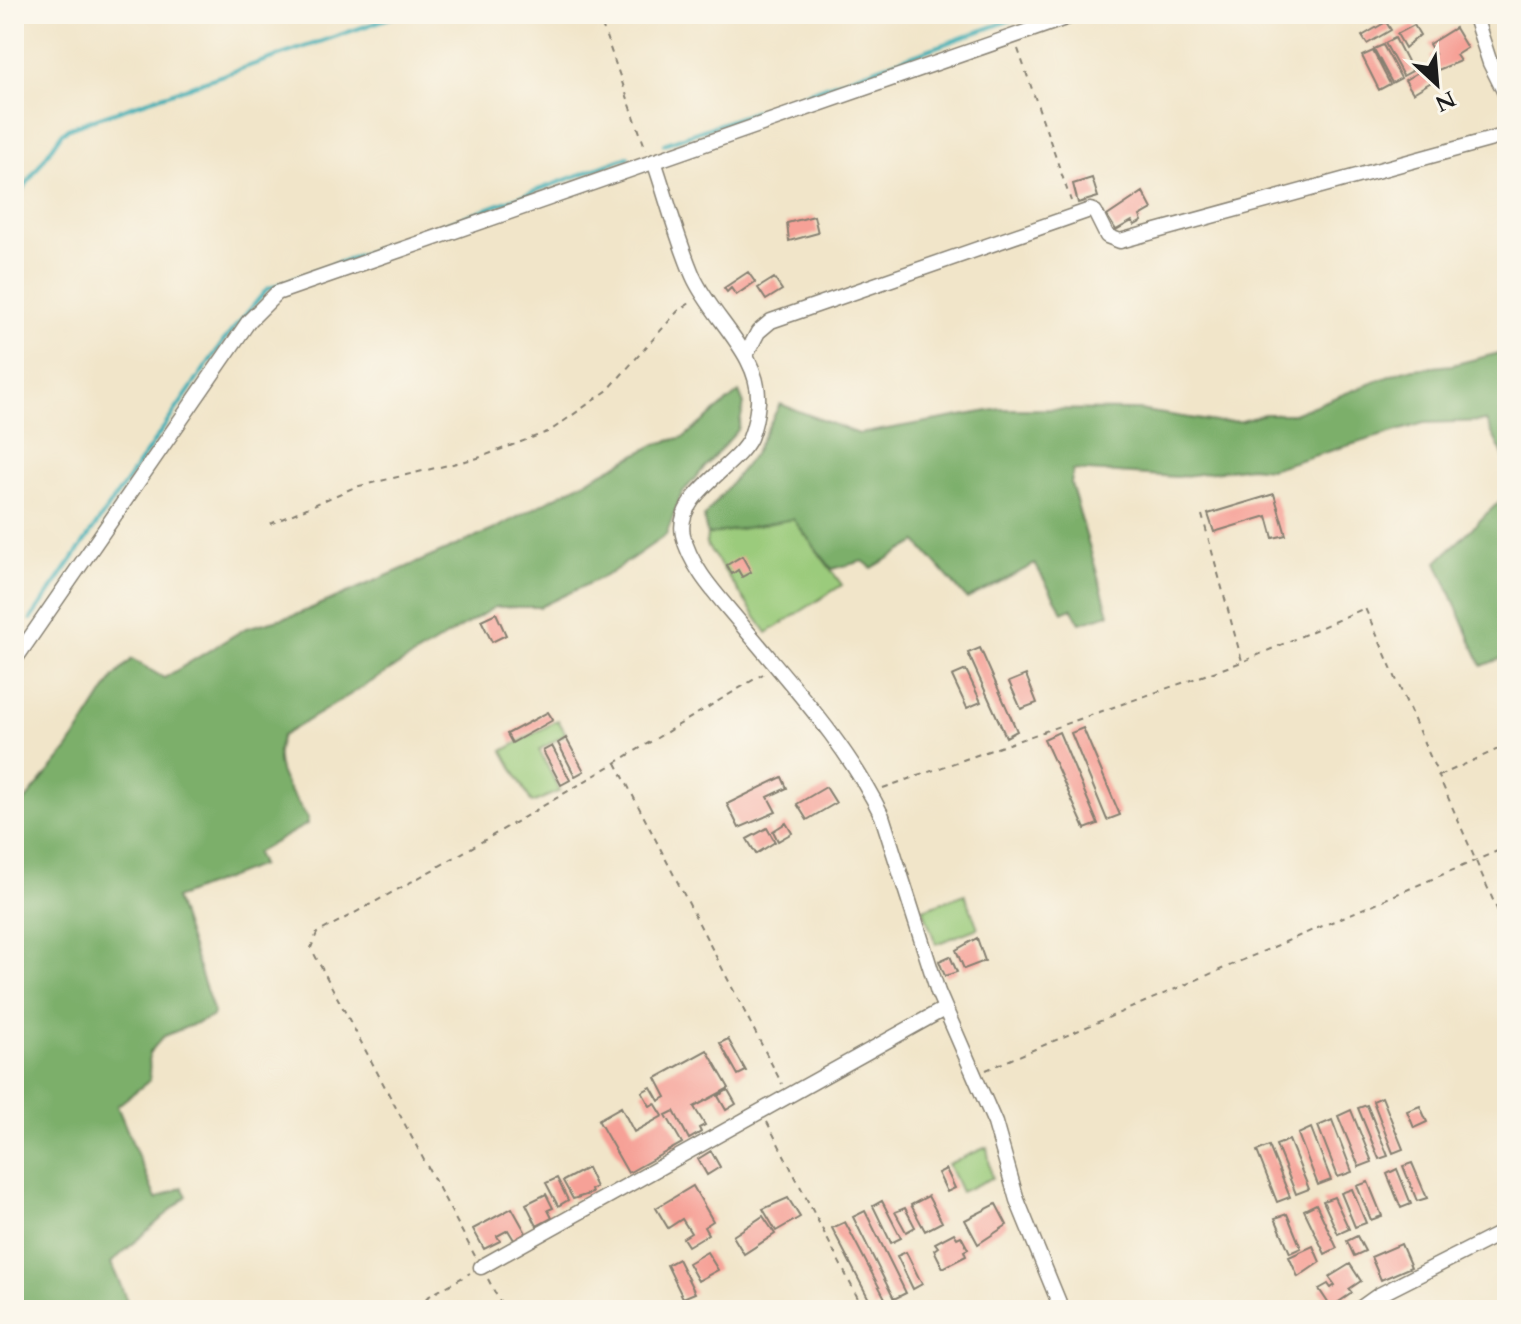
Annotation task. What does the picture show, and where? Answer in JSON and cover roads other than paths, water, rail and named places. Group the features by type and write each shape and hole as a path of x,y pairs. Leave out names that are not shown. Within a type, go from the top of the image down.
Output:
{"street":[{"path":"14,661 249,321 277,293 1077,14"},
{"path":"1474,14 1507,97"},
{"path":"747,353 758,332 771,321 1076,215 1095,212 1107,236 1120,241 1507,135"},
{"path":"652,162 702,295 722,327 747,353 755,377 758,401 749,440 695,498 682,531 702,574 844,750 882,816 944,1009 995,1123 1017,1200 1062,1310"},
{"path":"481,1267 944,1009"},
{"path":"1358,1310 1379,1295 1507,1230"}],"waterway":[{"path":"14,202 62,133 71,127 401,14"},
{"path":"664,144 1028,14"},
{"path":"31,619 225,339 267,289 628,157"}]}
